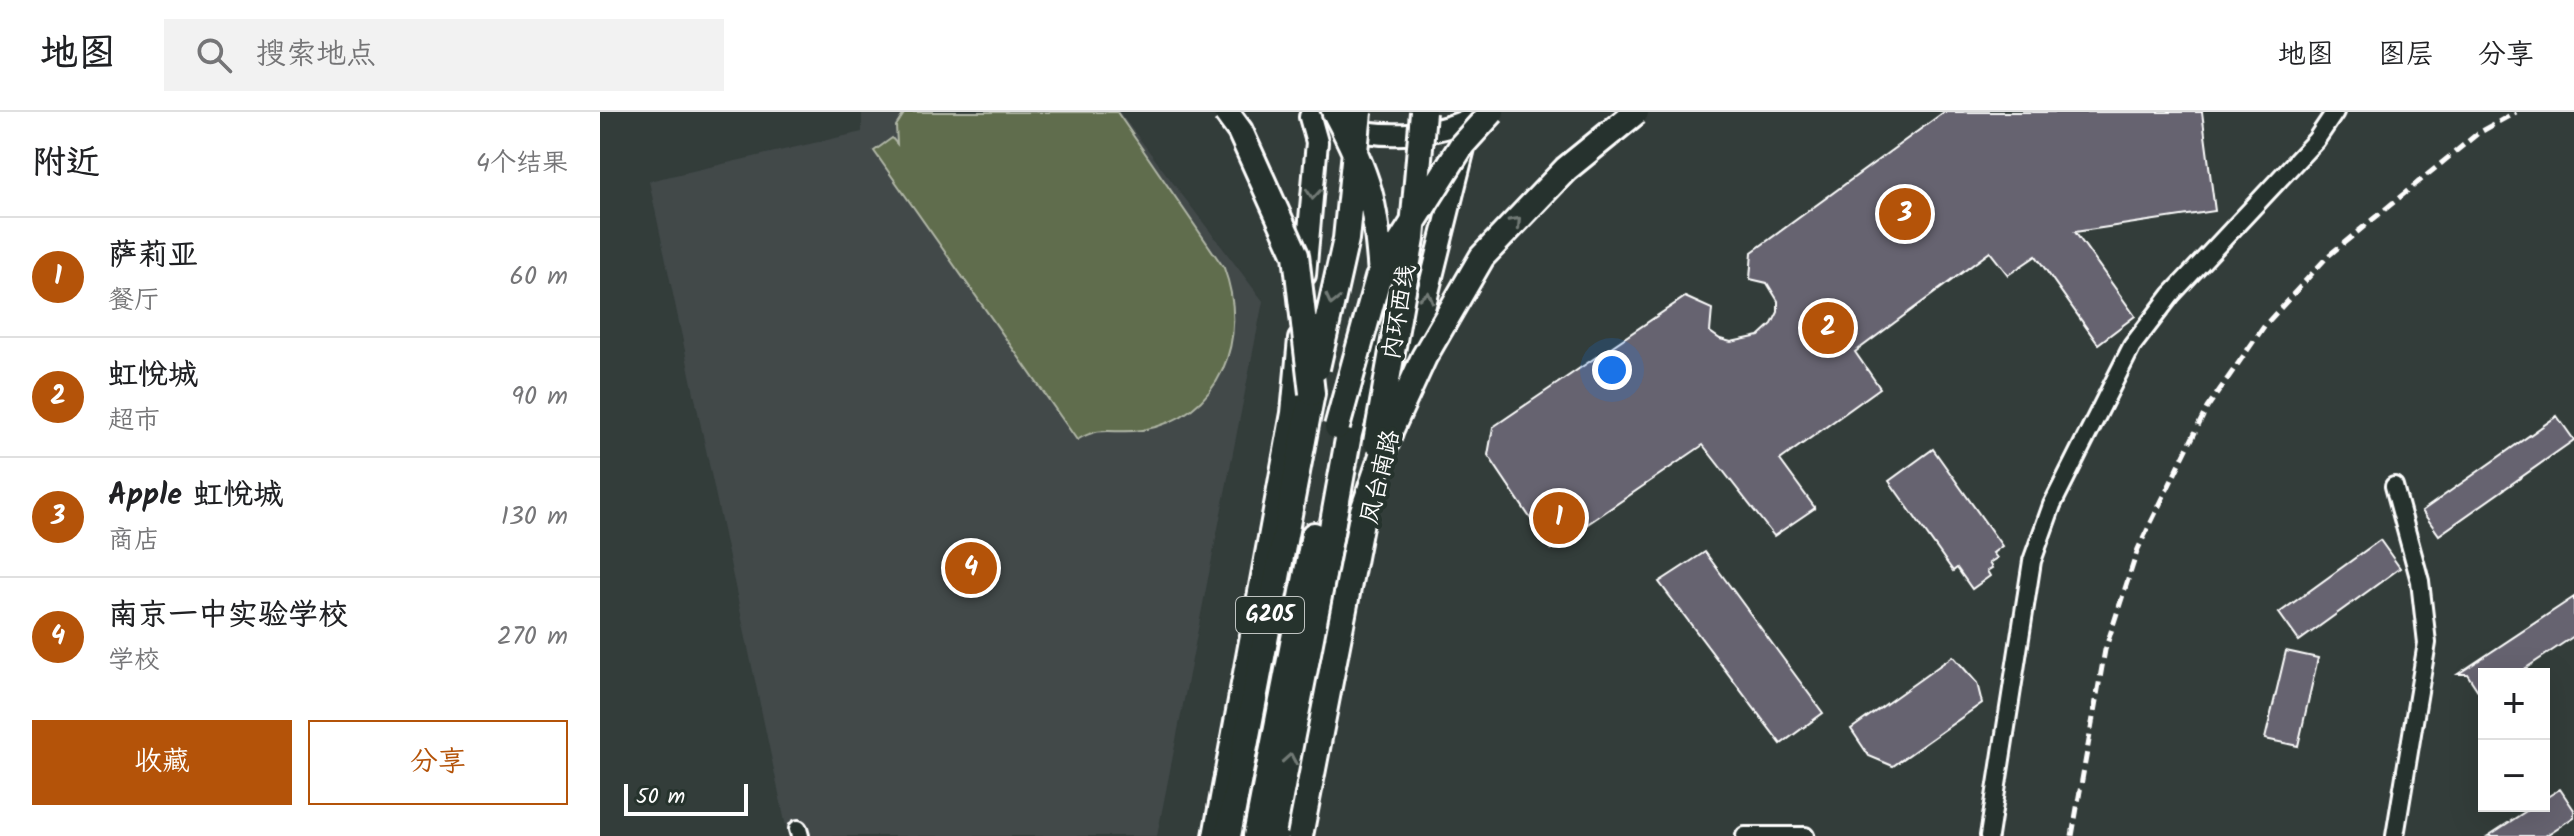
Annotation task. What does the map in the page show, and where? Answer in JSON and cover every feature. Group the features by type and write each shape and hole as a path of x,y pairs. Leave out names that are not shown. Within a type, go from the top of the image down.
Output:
{"highway":[{"path":"1226,112 1240,131 1296,255 1312,393"},
{"path":"1276,836 1349,434 1383,302 1377,219 1370,183 1335,112"},
{"name":"G205","path":"1228,836 1312,393 1346,239 1359,112"},
{"name":"内环西线","path":"1363,511 1412,239 1423,112"},
{"path":"1299,836 1363,511 1391,429 1424,357 1482,257 1566,169 1636,112"},
{"path":"1256,836 1324,483 1378,278 1482,114"}],"main road":[{"path":"1306,114 1363,133 1418,133 1482,114"},
{"path":"1214,836 1292,413 1317,142 1306,114"},
{"name":"凤台南路","path":"1299,836 1359,568 1482,114"}],"street":[{"path":"1989,836 2032,561 2064,478 2132,346 2171,295 2316,140 2335,112"},
{"path":"2394,486 2420,581 2427,643 2395,836"},
{"path":"1745,836 1805,836"}],"shaded area":[{"path":"862,112 1119,112 1263,301 1157,836 788,836 649,181 862,132"}],"green space":[{"path":"905,112 1117,112 1224,268 1233,321 1230,347 1210,391 1192,409 1169,422 1142,430 1094,432 1077,440 874,151 892,138 897,144 896,126"}],"building":[{"path":"1944,112 2202,112 2215,211 2075,232 2135,316 2098,344 2036,256 2008,275 1990,252 1855,352 1880,388 1780,460 1815,508 1774,536 1703,445 1551,549 1488,455 1493,427 1685,297 1712,309 1710,332 1720,339 1731,342 1759,336 1772,324 1778,312 1778,301 1767,283 1750,279 1752,252"},
{"path":"2557,416 2574,440 2439,535 2422,511"},
{"path":"1933,449 2002,546 1993,553 1997,558 1989,563 1992,568 1987,571 1990,576 1972,589 1957,568 1953,571 1889,481"},
{"path":"2380,540 2400,568 2299,641 2279,613"},
{"path":"1705,552 1823,713 1781,744 1659,582"},
{"path":"2574,597 2574,636 2526,668 2478,668 2478,691 2467,674 2458,674"},
{"path":"2286,651 2318,658 2298,746 2265,739"},
{"path":"1953,656 1977,683 1982,703 1893,766 1869,756 1851,729"},
{"path":"2560,789 2574,810 2574,817 2545,836 2488,836 2525,812 2550,812 2550,795"}],"railway":[{"path":"2072,836 2105,650 2138,549 2207,408 2265,325 2328,256 2477,134 2516,112"}],"place":[{"name":"Apple 虹悦城","path":"1905,214"},
{"name":"虹悦城","path":"1828,328"},
{"name":"萨莉亚","path":"1559,518"},
{"name":"南京一中实验学校","path":"971,568"}]}
